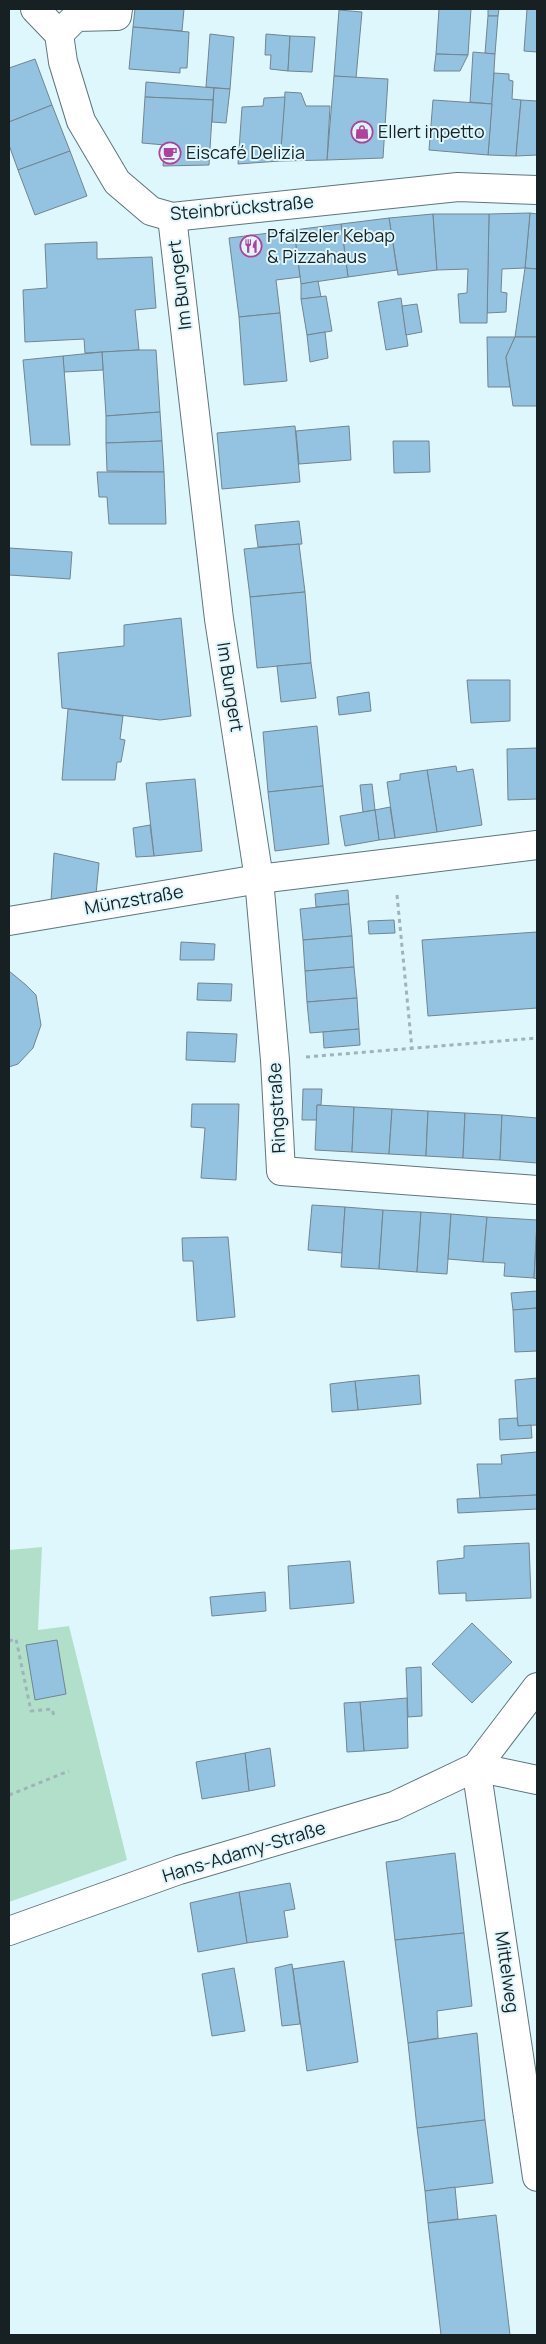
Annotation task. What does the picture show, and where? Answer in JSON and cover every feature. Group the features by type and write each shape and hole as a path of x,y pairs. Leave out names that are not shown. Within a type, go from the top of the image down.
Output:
{"street":[{"path":"35,9 59,34 76,17 118,16 118,9"},
{"name":"Steinbrückstraße","path":"59,34 64,62 82,121 117,182 150,211 172,217 458,187 537,190"},
{"name":"Im Bungert","path":"172,217 219,619 260,878"},
{"path":"260,878 537,845"},
{"name":"Münzstraße","path":"9,921 260,878"},
{"name":"Ringstraße","path":"260,878 281,1171 537,1190"},
{"path":"537,1687 476,1768 537,1780"},
{"name":"Hans-Adamy-Straße","path":"9,1931 179,1870 394,1806 476,1768"},
{"name":"Mittelweg","path":"476,1768 537,2177"}],"path":[{"path":"394,862 412,1049"},
{"path":"274,1060 537,1038"},
{"path":"9,1641 16,1639 31,1711 52,1708 54,1716"},
{"path":"9,1795 69,1771"}],"green space":[{"path":"42,1547 38,1630 69,1626 127,1860 9,1902 9,1550"}],"building":[{"path":"135,9 184,9 182,31 133,27"},
{"path":"439,9 471,9 468,55 436,54"},
{"path":"488,9 499,9 498,16 488,16"},
{"path":"527,9 537,9 537,52 524,51"},
{"path":"339,10 362,12 356,78 334,76"},
{"path":"488,16 498,16 495,54 485,53"},
{"path":"133,27 189,32 187,68 180,68 180,73 129,69"},
{"path":"210,34 234,37 230,89 206,87"},
{"path":"266,34 290,36 288,71 270,69 271,55 265,55"},
{"path":"290,36 315,37 312,72 288,71"},
{"path":"473,52 495,54 492,104 470,102"},
{"path":"436,54 468,55 460,71 434,71"},
{"path":"35,59 52,105 9,122 9,68"},
{"path":"494,73 509,74 509,80 513,81 512,99 521,100 516,156 488,155"},
{"path":"334,76 388,79 383,158 327,160"},
{"path":"146,82 214,88 213,100 145,97"},
{"path":"214,88 230,89 226,123 212,122"},
{"path":"285,92 301,93 306,106 330,106 327,160 280,161"},
{"path":"145,97 213,100 209,165 163,166 165,145 142,143"},
{"path":"285,97 280,161 238,164 242,107 263,106 264,98"},
{"path":"433,100 492,104 488,155 429,150"},
{"path":"521,100 537,101 537,155 516,156"},
{"path":"52,105 70,151 18,170 9,145 9,122"},
{"path":"70,151 87,196 35,215 18,170"},
{"path":"530,213 537,214 537,269 525,268"},
{"path":"530,213 525,268 502,269 501,292 507,293 506,312 487,313 489,214"},
{"path":"433,214 437,270 398,275 389,218"},
{"path":"433,214 489,214 487,323 460,323 458,294 467,293 468,269 437,270"},
{"path":"389,218 397,270 348,277 341,224"},
{"path":"341,224 348,277 301,284 294,230"},
{"path":"294,230 300,277 276,280 280,313 239,317 229,238"},
{"path":"97,242 97,259 152,257 156,308 135,310 139,350 85,353 84,339 25,342 23,290 47,288 45,244"},
{"path":"525,268 537,269 537,337 515,337"},
{"path":"318,281 321,297 301,299 301,284"},
{"path":"326,296 332,331 307,335 301,299"},
{"path":"401,298 408,346 386,350 378,302"},
{"path":"417,304 422,332 406,335 402,306"},
{"path":"280,313 287,381 244,385 239,317"},
{"path":"325,332 328,358 310,362 307,335"},
{"path":"487,337 515,337 506,357 510,387 488,387"},
{"path":"515,337 537,337 537,406 513,406 506,357"},
{"path":"156,350 160,412 106,416 102,352"},
{"path":"102,352 103,370 64,372 63,356"},
{"path":"63,356 70,445 31,445 23,360"},
{"path":"160,412 162,441 106,443 106,416"},
{"path":"295,426 300,482 222,489 217,433"},
{"path":"349,426 351,460 299,464 296,431"},
{"path":"162,441 164,472 107,471 106,443"},
{"path":"393,441 429,441 430,472 394,473"},
{"path":"97,472 164,472 166,524 109,524 107,497 99,497"},
{"path":"299,521 302,544 258,547 255,525"},
{"path":"299,544 305,592 250,597 244,549"},
{"path":"9,548 72,552 70,579 9,575"},
{"path":"305,592 311,663 257,668 250,597"},
{"path":"181,618 191,716 160,720 62,708 58,653 124,646 124,625"},
{"path":"311,663 316,698 281,702 277,666"},
{"path":"467,680 510,680 510,721 471,723"},
{"path":"369,692 371,711 339,715 337,697"},
{"path":"68,709 123,716 120,739 125,740 121,762 117,762 115,780 62,780"},
{"path":"317,726 323,786 268,792 263,732"},
{"path":"537,748 537,799 508,800 507,749"},
{"path":"456,766 457,772 473,769 482,825 437,832 427,770"},
{"path":"427,770 437,832 395,838 387,782 400,780 400,774"},
{"path":"195,779 202,851 154,856 146,783"},
{"path":"372,784 375,810 363,812 360,785"},
{"path":"323,786 329,844 275,851 268,792"},
{"path":"390,807 395,838 379,840 375,810"},
{"path":"375,810 379,840 345,846 340,816"},
{"path":"150,825 154,856 136,857 133,828"},
{"path":"54,853 99,863 96,894 51,901"},
{"path":"348,890 349,904 316,907 315,894"},
{"path":"349,904 352,936 303,940 300,909"},
{"path":"394,920 395,933 369,934 368,921"},
{"path":"537,932 537,1008 428,1016 422,940"},
{"path":"352,936 354,967 305,971 303,940"},
{"path":"181,942 215,944 214,960 180,960"},
{"path":"354,967 357,998 307,1002 305,971"},
{"path":"9,971 36,995 41,1025 33,1048 18,1064 9,1067"},
{"path":"198,983 232,984 231,1001 197,1000"},
{"path":"357,998 359,1029 310,1033 307,1002"},
{"path":"359,1029 360,1045 324,1048 323,1032"},
{"path":"187,1032 237,1034 235,1062 186,1060"},
{"path":"303,1089 322,1089 321,1105 317,1105 317,1120 302,1120"},
{"path":"192,1104 239,1104 236,1180 201,1178 205,1128 191,1127"},
{"path":"317,1105 354,1107 352,1152 315,1150"},
{"path":"354,1107 392,1109 389,1154 352,1152"},
{"path":"392,1109 428,1111 426,1156 389,1154"},
{"path":"428,1111 465,1113 463,1158 426,1156"},
{"path":"465,1113 502,1115 500,1160 463,1158"},
{"path":"502,1115 537,1118 537,1163 500,1160"},
{"path":"312,1205 345,1207 342,1253 308,1250"},
{"path":"345,1207 383,1210 379,1269 341,1267"},
{"path":"383,1210 421,1212 417,1272 379,1269"},
{"path":"421,1212 451,1214 447,1274 417,1272"},
{"path":"451,1214 487,1217 483,1262 448,1259"},
{"path":"487,1217 537,1220 534,1278 504,1276 505,1263 483,1262"},
{"path":"537,1229 537,1279 534,1278"},
{"path":"228,1237 235,1317 197,1321 193,1261 183,1261 182,1238"},
{"path":"537,1291 537,1308 513,1310 511,1293"},
{"path":"537,1308 537,1351 515,1352 513,1310"},
{"path":"419,1375 421,1404 358,1410 355,1381"},
{"path":"537,1378 537,1425 518,1426 515,1380"},
{"path":"355,1381 358,1410 332,1412 330,1384"},
{"path":"517,1418 518,1426 531,1425 532,1438 500,1440 499,1419"},
{"path":"537,1452 537,1495 480,1498 477,1464 502,1464 501,1455"},
{"path":"537,1495 537,1509 458,1513 457,1499"},
{"path":"529,1543 531,1598 466,1601 466,1593 439,1594 437,1561 464,1558 464,1546"},
{"path":"350,1561 354,1603 290,1609 288,1566"},
{"path":"265,1592 266,1611 212,1616 210,1597"},
{"path":"472,1623 512,1662 472,1703 432,1664"},
{"path":"57,1640 66,1694 35,1700 26,1645"},
{"path":"421,1667 422,1716 408,1717 406,1668"},
{"path":"407,1698 408,1748 364,1751 360,1702"},
{"path":"360,1702 364,1751 347,1752 344,1703"},
{"path":"270,1748 275,1786 249,1791 245,1753"},
{"path":"245,1753 249,1791 202,1799 196,1762"},
{"path":"455,1853 464,1933 395,1940 386,1862"},
{"path":"290,1883 295,1909 284,1911 288,1937 247,1943 239,1892"},
{"path":"239,1892 247,1943 198,1952 190,1903"},
{"path":"464,1933 472,2006 437,2011 438,2038 408,2043 395,1940"},
{"path":"344,1961 358,2062 307,2071 293,1969"},
{"path":"292,1964 300,2024 282,2026 275,1968"},
{"path":"234,1968 245,2031 212,2036 202,1974"},
{"path":"477,2033 485,2120 417,2128 408,2043"},
{"path":"485,2120 493,2183 425,2191 417,2128"},
{"path":"455,2187 458,2219 428,2223 425,2191"},
{"path":"496,2215 510,2335 441,2335 428,2223"}],"place":[{"name":"Ellert inpetto","path":"362,132"},
{"name":"Eiscafé Delizia","path":"170,153"},
{"name":"Pfalzeler Kebap & Pizzahaus","path":"251,246"}]}
